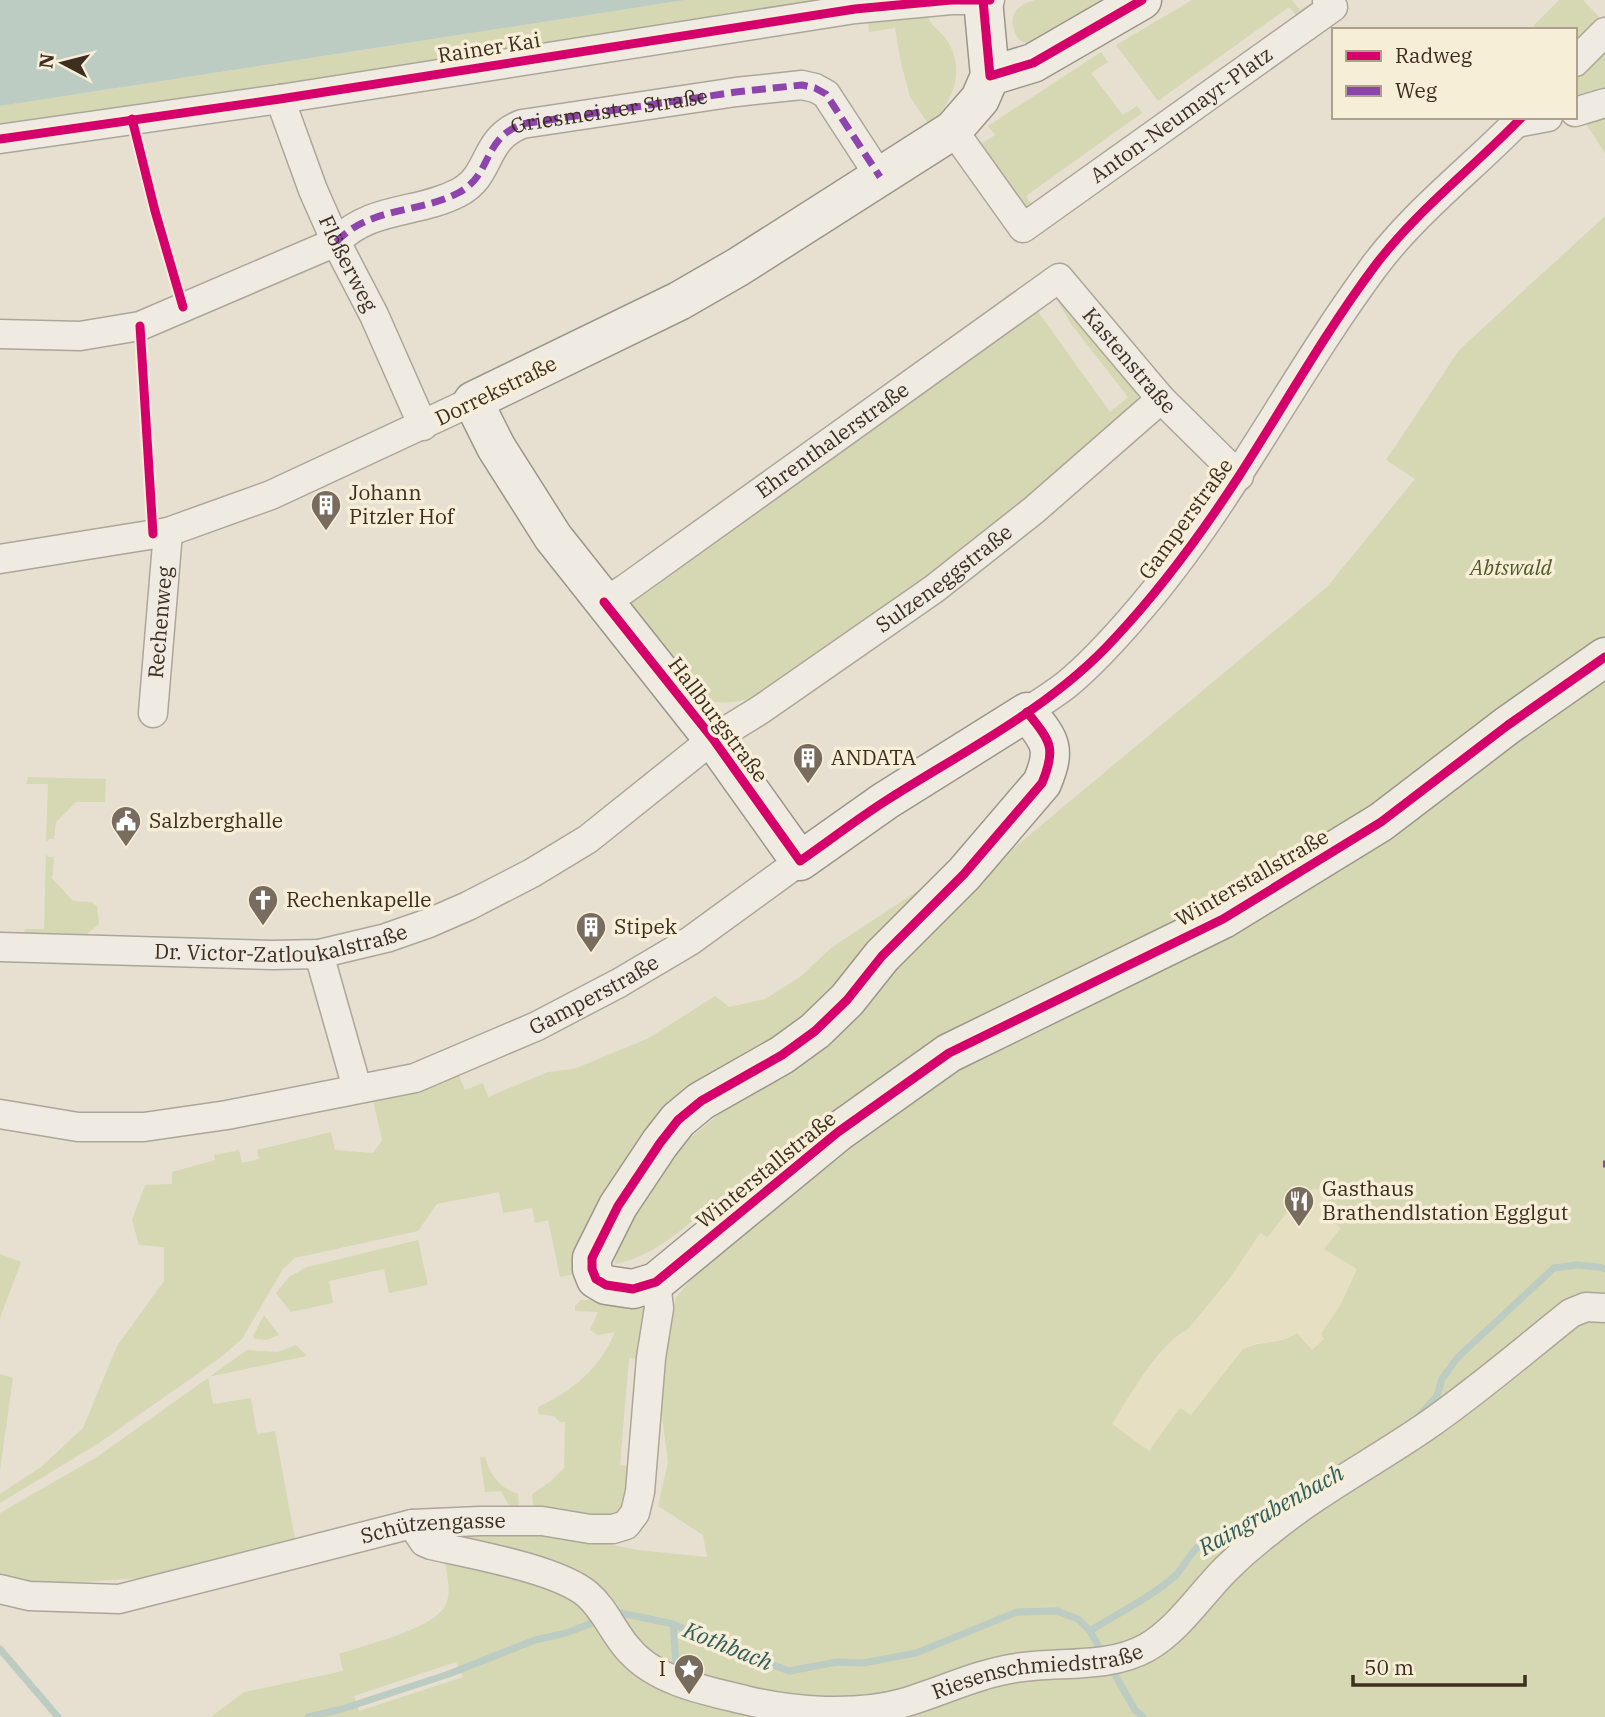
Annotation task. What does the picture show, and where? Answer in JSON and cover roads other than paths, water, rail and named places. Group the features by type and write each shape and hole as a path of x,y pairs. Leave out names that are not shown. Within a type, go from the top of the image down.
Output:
{"street":[{"name":"Rainer Kai","path":"0,139 280,99 855,9 951,0 986,0"},
{"path":"953,130 980,99 990,76 986,0"},
{"path":"990,76 1033,62 1142,0"},
{"name":"Anton-Neumayr-Platz","path":"953,130 1023,228 1333,7 1327,0"},
{"path":"1577,60 1605,32"},
{"name":"Griesmeister Straße","path":"336,242 348,229 371,218 432,204 460,192 473,182 497,141 507,130 522,124 736,92 802,85 816,88 826,94 880,177"},
{"name":"Flößerweg","path":"280,99 313,190 424,426"},
{"path":"1577,111 1605,103"},
{"name":"Gamperstraße","path":"0,1114 78,1127 144,1127 227,1115 415,1078 537,1026 619,984 690,941 885,801 1027,712 1066,684 1113,640 1160,587 1196,539 1239,477 1307,365 1374,266 1421,212 1519,120"},
{"name":"Dorrekstraße","path":"0,559 168,532 271,495 424,426 679,301 738,267 953,130"},
{"path":"0,334 80,337 140,326 336,242"},
{"name":"Kastenstraße","path":"1059,278 1161,399 1239,477"},
{"name":"Ehrenthalerstraße","path":"604,602 1059,278"},
{"name":"Sulzeneggstraße","path":"713,739 760,710 934,589 1043,502 1161,399"},
{"name":"Hallburgstraße","path":"473,401 496,447 553,537 713,739 800,861"},
{"name":"Rechenweg","path":"153,713 168,532"},
{"name":"Winterstallstraße","path":"656,1282 838,1132 949,1053 1234,912 1381,822 1508,725 1605,656"},
{"path":"656,1282 633,1289 606,1285 596,1279 592,1258 618,1206 678,1120 701,1101 782,1055 815,1031 847,1000 882,956 964,874 1042,783 1052,751 1048,738 1027,712"},
{"name":"Dr. Victor-Zatloukalstraße","path":"0,947 319,954 386,938 429,923 532,873 588,839 713,739"},
{"path":"319,954 357,1088"},
{"name":"Schützengasse","path":"0,1589 30,1596 119,1599 412,1524 541,1521 613,1530 626,1525 635,1513 640,1492 651,1358 659,1308 656,1282"},
{"name":"Riesenschmiedstraße","path":"412,1524 424,1542 431,1545 470,1553 572,1584 587,1594 629,1651 639,1660 673,1679 749,1701 794,1708 867,1711 907,1702 960,1682 1015,1668 1097,1661 1146,1648 1166,1633 1225,1569 1289,1515 1406,1440 1473,1393 1571,1313 1586,1307 1605,1308"}],"waterway":[{"name":"Raingrabenbach","path":"1416,1419 1437,1396 1442,1379 1458,1357 1554,1268 1577,1265 1605,1269"},
{"name":"Raingrabenbach","path":"1090,1631 1165,1584 1200,1545 1283,1505"},
{"name":"Kothbach","path":"614,1615 621,1613 673,1624 789,1671 837,1662 863,1663 916,1653 1017,1612 1057,1611 1078,1619 1090,1631 1104,1656"},
{"name":"Kothbach","path":"308,1717 342,1709 449,1674 535,1640 566,1633 600,1620"},
{"path":"673,1624 676,1665"},
{"name":"Kothbach","path":"0,1649 58,1717"},
{"name":"Kothbach","path":"1110,1666 1135,1710 1143,1717"}],"place":[{"name":"Johann Pitzler Hof","path":"326,532"},
{"name":"ANDATA","path":"808,785"},
{"name":"Salzberghalle","path":"126,848"},
{"name":"Rechenkapelle","path":"263,927"},
{"name":"Stipek","path":"591,954"},
{"name":"Gasthaus Brathendlstation Egglgut","path":"1299,1228"},
{"name":"I","path":"689,1696"}],"park label":[{"name":"Abtswald","path":"1511,568"}]}
